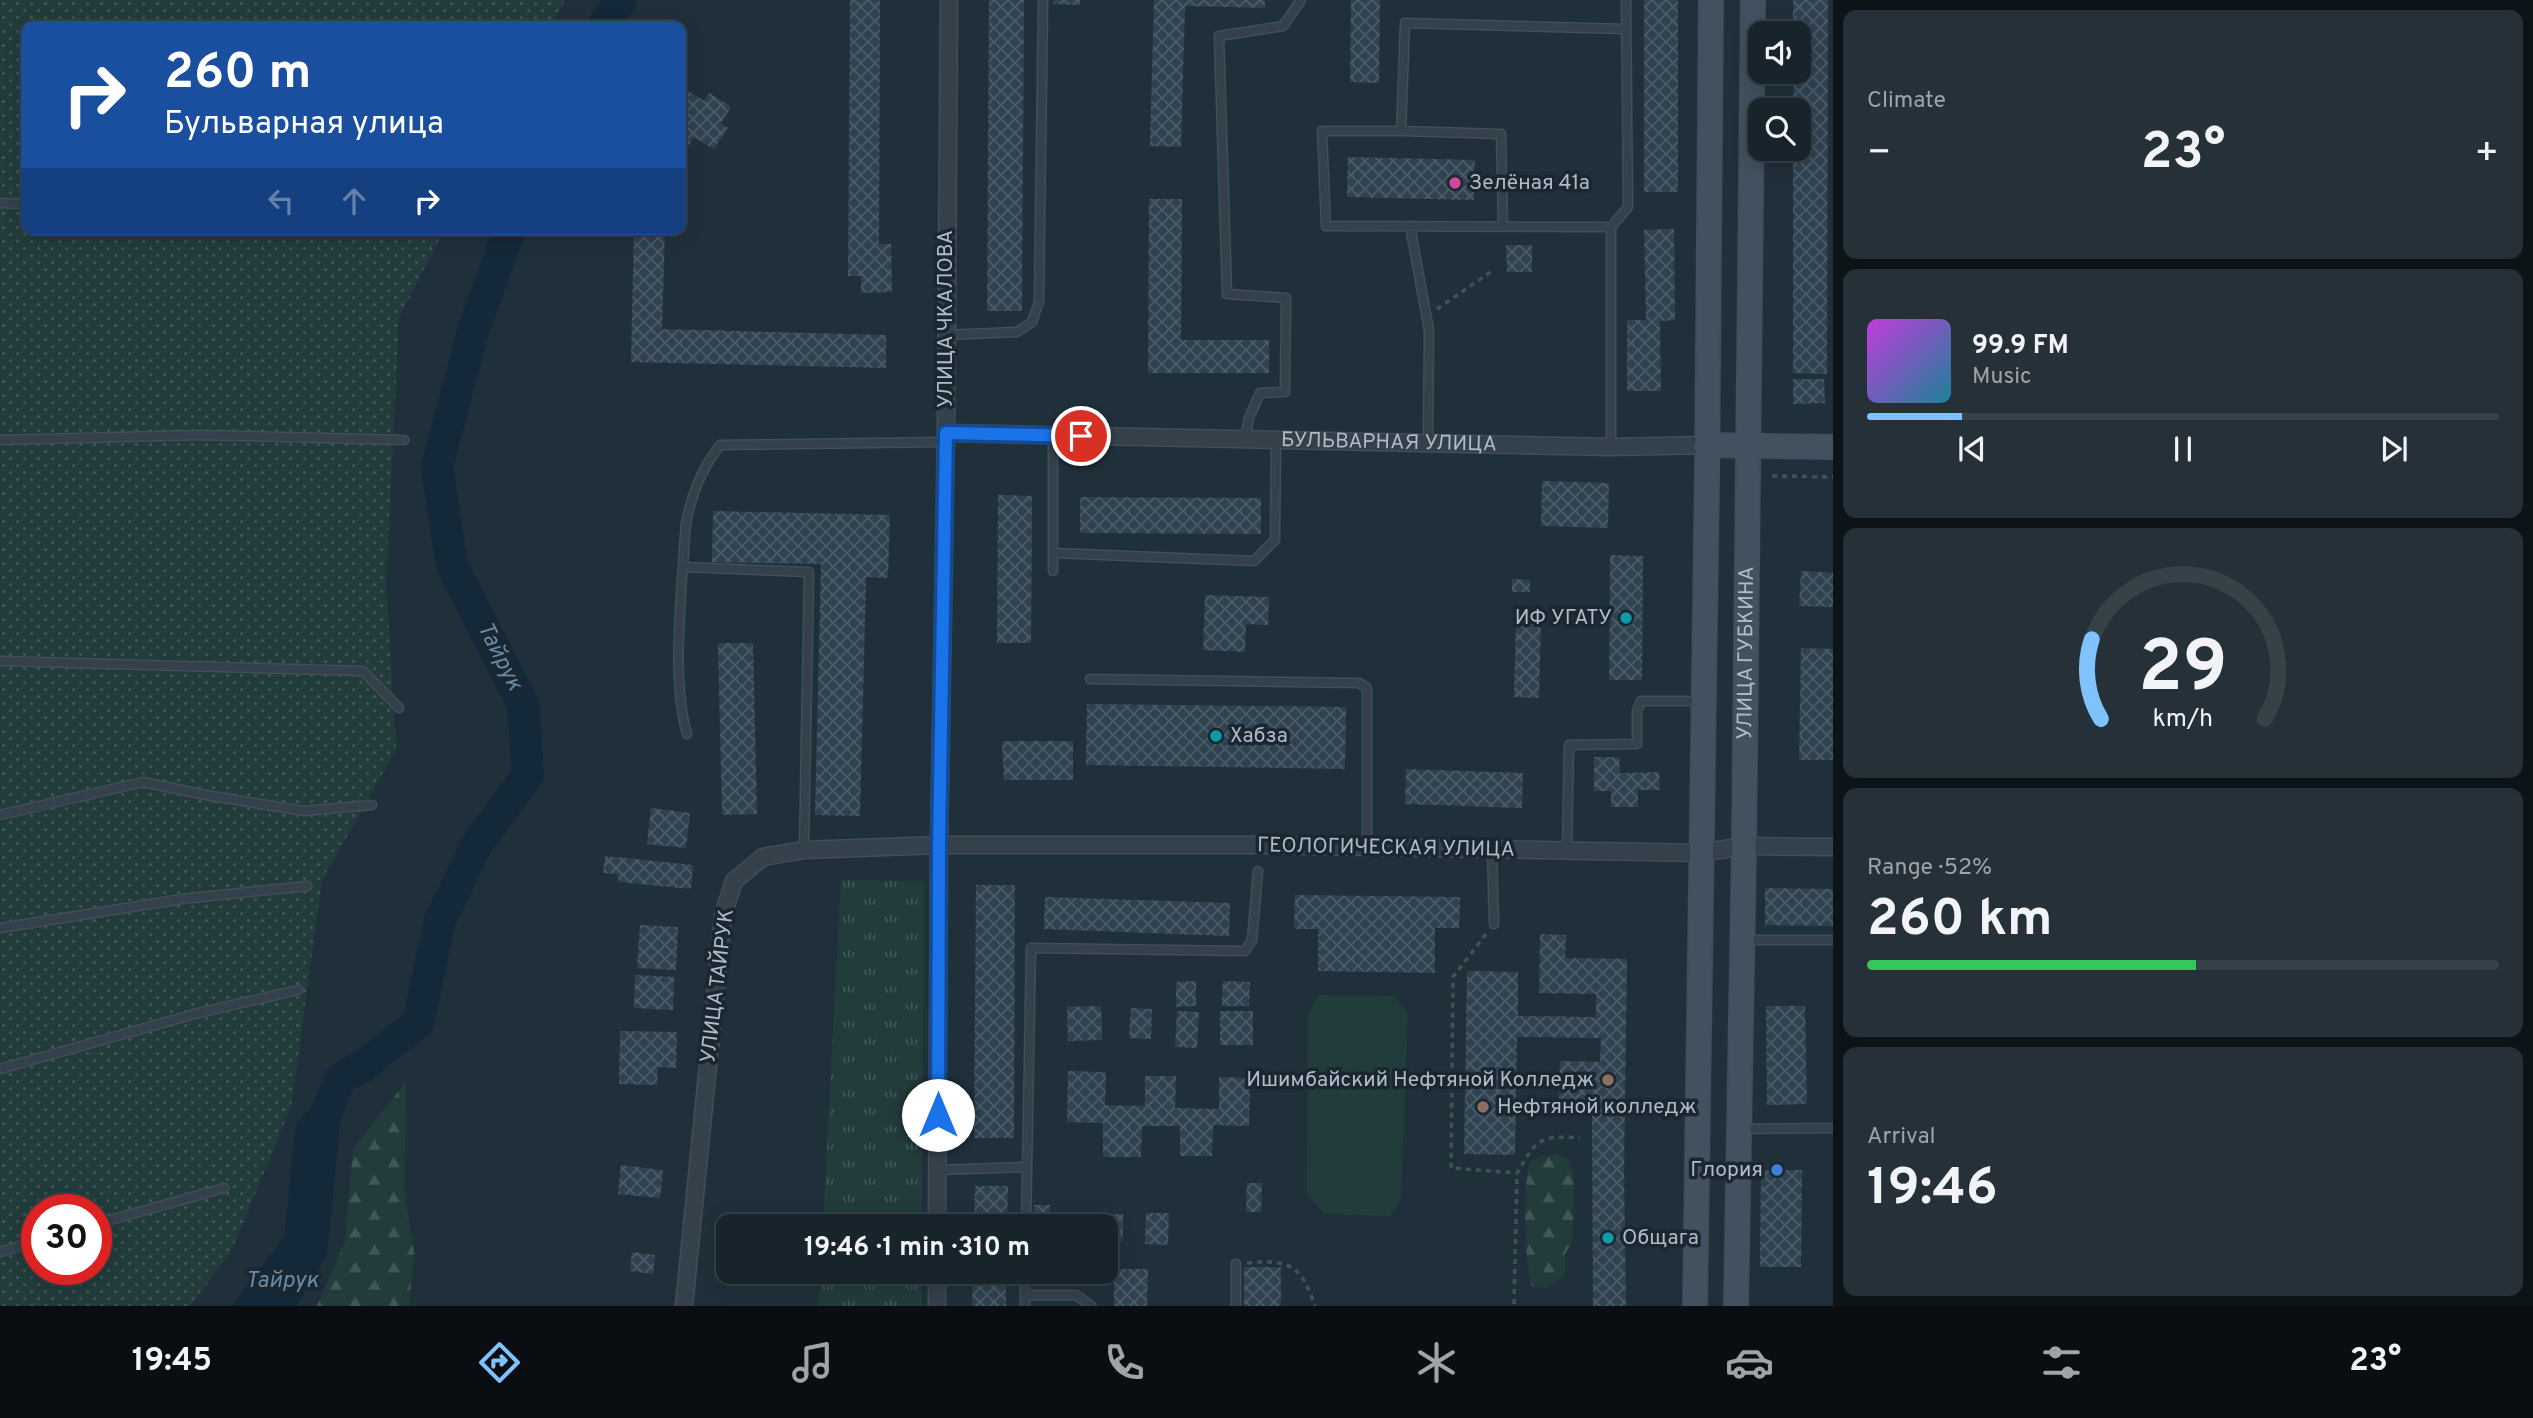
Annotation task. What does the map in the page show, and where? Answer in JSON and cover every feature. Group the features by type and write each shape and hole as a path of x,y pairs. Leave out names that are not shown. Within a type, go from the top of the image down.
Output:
{"main road":[{"name":"УЛИЦА ГУБКИНА","path":"1695,1306 1711,0"},
{"name":"УЛИЦА ГУБКИНА","path":"1736,1306 1753,0"},
{"name":"БУЛЬВАРНАЯ УЛИЦА","path":"1706,445 1833,447"}],"street":[{"name":"УЛИЦА ЧКАЛОВА","path":"937,1214 949,0"},
{"name":"БУЛЬВАРНАЯ УЛИЦА","path":"946,438 1053,436 1611,447 1706,445"},
{"name":"ГЕОЛОГИЧЕСКАЯ УЛИЦА","path":"939,845 1367,847 1700,853 1744,846 1833,847"},
{"name":"УЛИЦА ТАЙРУК","path":"684,1306 723,915 734,881 763,857 804,850 939,845"},
{"path":"937,1284 937,1306"}],"lane":[{"path":"945,335 1017,332 1032,322 1039,302 1043,0"},
{"path":"1245,439 1249,418 1260,393 1285,392 1286,298 1227,294 1219,36 1283,26 1301,0"},
{"path":"1611,447 1611,227 1628,207 1626,0"},
{"path":"1401,131 1405,23 1626,29"},
{"path":"1503,226 1501,134 1322,131 1326,226 1611,227"},
{"path":"0,203 21,204"},
{"path":"1410,226 1429,330 1428,442"},
{"path":"0,440 200,435 404,440"},
{"path":"1053,436 1053,571"},
{"path":"687,734 681,713 679,621 687,523 707,462 720,445 946,438"},
{"path":"1053,553 1254,561 1275,540 1276,440"},
{"path":"683,568 809,572 804,850"},
{"path":"0,661 363,671 399,708"},
{"path":"1090,679 1359,683 1367,688 1367,847"},
{"path":"1567,851 1569,745 1637,744 1637,711 1641,701 1703,701"},
{"path":"0,815 143,782 303,811 372,805"},
{"path":"1492,849 1493,924"},
{"path":"1026,1214 1031,948 1245,951 1252,940 1258,871"},
{"path":"0,928 182,899 307,886"},
{"path":"1741,940 1833,940"},
{"path":"0,1069 198,1013 298,990"},
{"path":"1738,1129 1833,1128"},
{"path":"938,1170 1027,1167"},
{"path":"112,1220 224,1188"},
{"path":"0,1252 21,1246"},
{"path":"1236,1306 1237,1264"},
{"path":"1025,1284 1025,1306"},
{"path":"1025,1295 1076,1295 1091,1306"}],"path":[{"path":"1427,317 1492,271"},
{"path":"1772,476 1833,477"},
{"path":"1493,924 1453,977 1451,1168 1517,1173"},
{"path":"1514,1304 1517,1173 1533,1146 1552,1136 1580,1138"},
{"path":"1237,1264 1273,1261 1297,1269 1309,1289 1314,1306"}],"green space":[{"path":"0,0 565,0 554,21 21,21 21,235 442,235 399,317 386,583 396,750 322,880 291,1107 232,1250 190,1306 0,1306"},
{"path":"841,880 924,881 922,1214 824,1214"},
{"path":"1318,995 1394,996 1408,1013 1401,1199 1390,1216 1324,1214 1307,1194 1308,1015"},
{"path":"406,1082 404,1191 414,1253 409,1306 317,1306 345,1242 353,1149"},
{"path":"1556,1154 1570,1160 1574,1179 1572,1242 1565,1254 1565,1275 1547,1288 1532,1286 1529,1275 1525,1225 1526,1190 1529,1163 1539,1157"},
{"path":"820,1284 922,1284 922,1306 819,1306"}],"water":[{"name":"Тайрук","path":"340,1079 339,1135 327,1254 297,1306 232,1306 284,1237 296,1123"}],"building":[{"path":"850,0 880,0 879,244 891,244 892,292 861,293 861,276 848,276"},
{"path":"989,0 1024,0 1022,311 987,311"},
{"path":"1054,0 1080,0 1080,5 1053,4"},
{"path":"1154,0 1265,0 1265,8 1185,6 1181,147 1150,146"},
{"path":"1351,0 1380,0 1379,83 1350,82"},
{"path":"1644,0 1678,0 1678,192 1644,192"},
{"path":"1793,0 1828,0 1827,374 1793,373 1793,161 1811,161 1811,98 1793,98 1793,84 1811,84 1811,21 1793,21"},
{"path":"686,89 704,101 709,93 731,107 721,123 728,128 714,149 694,137 686,150"},
{"path":"1348,157 1475,160 1474,200 1347,197"},
{"path":"1149,199 1182,199 1181,340 1269,340 1269,373 1148,373"},
{"path":"1674,229 1675,320 1660,321 1661,391 1627,391 1627,320 1646,320 1644,230"},
{"path":"634,235 665,235 662,329 886,335 886,368 631,362"},
{"path":"1506,245 1532,245 1532,272 1507,272"},
{"path":"1793,379 1824,379 1825,403 1793,404"},
{"path":"1542,481 1609,483 1608,528 1541,526"},
{"path":"998,495 1032,496 1031,643 997,643"},
{"path":"1080,497 1261,498 1261,534 1080,533"},
{"path":"713,511 890,515 888,578 866,577 860,816 815,815 821,564 712,562"},
{"name":"ИФ УГАТУ","path":"1610,555 1643,556 1642,680 1609,680"},
{"path":"1801,571 1833,573 1833,607 1799,606"},
{"path":"1512,579 1530,580 1530,592 1512,592"},
{"path":"1205,595 1269,597 1268,625 1246,624 1245,652 1203,650"},
{"path":"1516,620 1541,621 1539,698 1514,697"},
{"path":"718,643 753,643 757,814 722,815"},
{"path":"1801,648 1833,649 1833,760 1799,760"},
{"name":"Хабза","path":"1087,704 1346,707 1345,769 1086,765"},
{"path":"1002,741 1073,741 1073,780 1004,780"},
{"path":"1594,757 1619,757 1620,773 1659,772 1660,790 1638,790 1638,807 1611,807 1611,791 1594,791"},
{"path":"1406,769 1523,773 1522,808 1405,804"},
{"path":"651,808 690,813 686,848 647,844"},
{"path":"605,856 693,865 691,889 619,882 617,874 603,873"},
{"path":"976,885 1015,885 1014,1138 974,1138"},
{"path":"1765,888 1833,889 1833,926 1765,925"},
{"path":"1295,895 1460,897 1459,928 1435,928 1435,973 1318,971 1318,929 1294,929"},
{"path":"1045,897 1230,903 1229,936 1044,929"},
{"path":"640,925 678,927 676,970 637,968"},
{"path":"1540,934 1566,935 1565,958 1627,959 1624,1170 1626,1306 1593,1306 1592,1100 1559,1100 1560,1061 1600,1062 1601,1038 1517,1037 1515,1155 1464,1154 1467,971 1518,972 1518,1016 1596,1017 1596,994 1539,993"},
{"path":"635,975 674,977 673,1010 634,1008"},
{"path":"1196,981 1196,1006 1176,1007 1176,982"},
{"path":"1223,981 1250,982 1249,1006 1222,1006"},
{"path":"1101,1006 1102,1040 1068,1041 1067,1007"},
{"path":"1766,1006 1805,1006 1807,1104 1767,1105"},
{"path":"1131,1008 1152,1009 1151,1039 1129,1038"},
{"path":"1177,1011 1199,1012 1197,1048 1175,1047"},
{"path":"1220,1011 1253,1011 1253,1045 1220,1045"},
{"path":"620,1031 677,1032 676,1068 658,1067 657,1085 619,1084"},
{"path":"1068,1071 1106,1072 1105,1105 1145,1106 1145,1076 1176,1076 1175,1108 1219,1109 1219,1077 1250,1078 1249,1126 1213,1125 1212,1156 1180,1156 1180,1126 1142,1126 1141,1157 1103,1157 1103,1123 1067,1122"},
{"path":"621,1165 663,1170 660,1198 618,1194"},
{"path":"1761,1170 1802,1170 1801,1267 1760,1267"},
{"path":"1247,1183 1262,1183 1261,1212 1246,1212"},
{"path":"975,1186 1008,1186 1007,1214 974,1214"},
{"path":"1034,1205 1050,1205 1050,1214 1034,1214"},
{"path":"1146,1213 1169,1213 1168,1245 1145,1244"},
{"path":"1118,1214 1123,1214 1123,1241 1118,1241"},
{"path":"632,1252 655,1255 653,1274 630,1271"},
{"path":"1244,1267 1281,1267 1281,1306 1244,1306"},
{"path":"1118,1269 1148,1269 1147,1306 1114,1306 1114,1284 1118,1284"},
{"path":"973,1284 1006,1284 1006,1306 972,1306"}],"waterway":[{"name":"Тайрук","path":"606,21 621,0"},
{"name":"Тайрук","path":"324,1118 340,1079 363,1066 418,1023 440,920 477,844 528,775 523,704 452,566 437,467 473,331 508,235"}],"place":[{"name":"Зелёная 41а","path":"1455,183"},
{"name":"ИФ УГАТУ","path":"1626,618"},
{"name":"Хабза","path":"1216,736"},
{"name":"Ишимбайский Нефтяной Колледж","path":"1608,1080"},
{"name":"Нефтяной колледж","path":"1483,1107"},
{"name":"Глория","path":"1777,1170"},
{"name":"Общага","path":"1608,1238"}],"route":[{"path":"938,1115 939,845 946,433 1081,436"}]}
